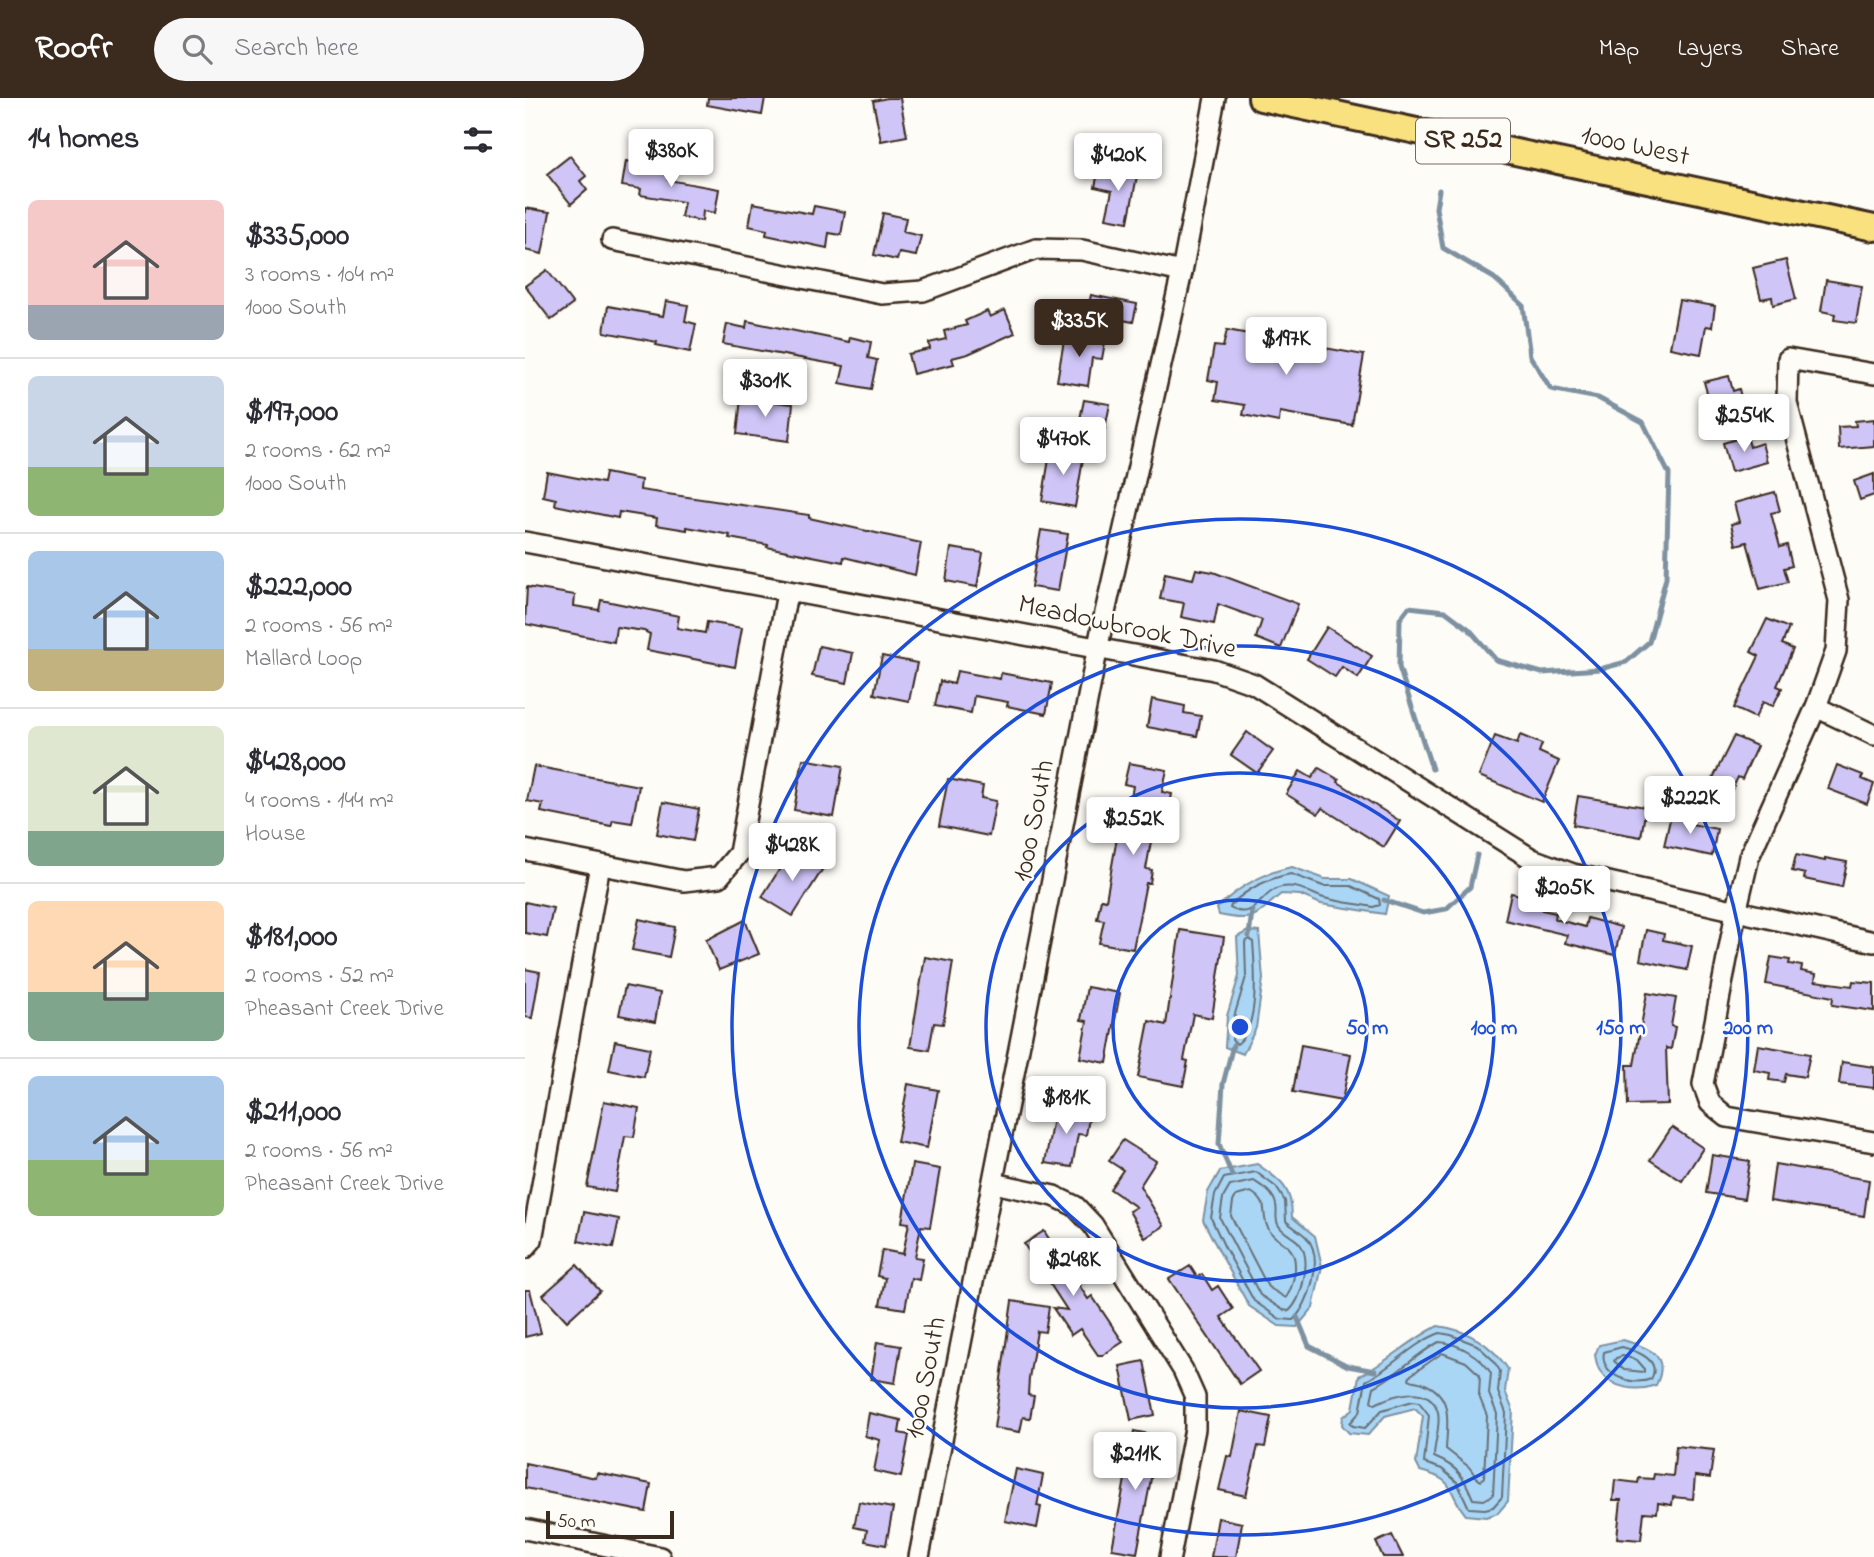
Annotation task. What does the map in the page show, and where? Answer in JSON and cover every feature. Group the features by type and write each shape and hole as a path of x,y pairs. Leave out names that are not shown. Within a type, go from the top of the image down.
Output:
{"main road":[{"name":"1000 West","path":"1261,98 1874,228"}],"street":[{"name":"1000 South","path":"919,1557 1098,647 1182,272 1215,98"},
{"path":"612,240 881,294 922,291 1037,249 1082,250 1182,272"},
{"path":"1874,374 1788,359 1787,403 1839,600 1836,652 1816,707 1749,857 1703,1084 1710,1103 1727,1117 1874,1142"},
{"name":"Meadowbrook Drive","path":"525,542 787,593 1214,670 1254,684 1532,859 1573,874 1874,942"},
{"path":"525,850 684,881 719,877 739,853 787,593"},
{"path":"1816,707 1874,735"},
{"path":"525,1248 532,1240 600,865"},
{"path":"994,1182 1054,1196 1075,1206 1093,1225 1183,1370 1195,1397 1195,1429 1170,1557"},
{"path":"525,1529 660,1557"}],"water":[{"path":"1292,867 1325,879 1352,879 1389,896 1385,914 1321,904 1300,895 1281,894 1254,916 1241,918 1219,915 1217,908 1242,887 1271,873"},
{"path":"1248,931 1259,932 1263,979 1256,1028 1243,1054 1225,1047 1227,1016 1239,976 1237,937"},
{"path":"1257,1164 1283,1185 1290,1198 1292,1217 1315,1236 1322,1266 1313,1308 1297,1327 1279,1326 1249,1306 1203,1220 1208,1192 1220,1171"},
{"path":"1438,1326 1459,1331 1478,1340 1494,1352 1508,1369 1505,1391 1513,1411 1508,1501 1498,1513 1486,1517 1466,1515 1446,1483 1432,1474 1420,1471 1416,1463 1423,1416 1415,1408 1385,1416 1368,1435 1349,1433 1342,1425 1343,1417 1353,1409 1359,1376"},
{"path":"1623,1340 1648,1349 1659,1359 1660,1375 1656,1385 1625,1387 1611,1382 1600,1371 1595,1355 1599,1345"}],"building":[{"path":"708,98 765,98 762,115 707,105"},
{"path":"900,98 907,136 881,141 873,101"},
{"path":"570,156 586,176 580,181 587,190 571,204 547,174"},
{"path":"626,161 670,169 668,180 719,189 715,213 703,211 702,221 681,217 684,202 640,195 641,189 622,186"},
{"path":"1099,168 1137,176 1128,222 1106,218 1112,191 1095,187"},
{"path":"753,203 812,214 814,206 845,212 841,235 829,233 827,248 766,235 767,230 749,226"},
{"path":"525,208 550,212 542,254 525,250"},
{"path":"883,213 906,218 903,232 921,236 916,256 899,253 897,260 874,255"},
{"path":"1786,260 1796,299 1773,305 1772,297 1761,299 1753,268"},
{"path":"547,270 573,304 551,320 525,286"},
{"path":"1826,280 1862,286 1856,323 1834,320 1835,314 1821,311"},
{"path":"1091,295 1137,304 1133,322 1087,313"},
{"path":"1679,300 1715,306 1712,327 1706,326 1701,354 1670,348"},
{"path":"666,301 688,305 685,321 696,324 690,352 656,345 657,342 604,332 608,306 663,316"},
{"path":"1005,310 1015,333 968,354 952,358 954,364 913,374 908,354 930,349 929,343 946,339 944,331 967,325 965,321 987,311 990,317"},
{"path":"747,321 849,342 850,337 871,342 868,358 877,360 871,389 840,383 844,366 723,344 727,324 746,328"},
{"path":"1261,327 1299,333 1297,343 1364,355 1352,425 1280,412 1279,422 1243,415 1245,405 1215,400 1218,382 1208,380 1214,346 1223,347 1227,330 1260,336"},
{"path":"1065,335 1105,342 1102,359 1092,358 1088,386 1057,381"},
{"path":"1729,376 1733,391 1739,389 1744,409 1714,417 1704,382"},
{"path":"741,398 793,404 789,441 737,434"},
{"path":"1084,400 1110,404 1105,429 1079,424"},
{"path":"1874,419 1874,446 1839,449 1838,427 1856,426 1855,421"},
{"path":"1747,436 1750,447 1762,443 1767,462 1731,472 1723,443"},
{"path":"1051,447 1084,453 1075,507 1042,501"},
{"path":"547,472 603,483 605,473 641,480 640,490 809,515 809,518 921,543 915,575 844,557 843,562 729,538 730,535 687,527 687,530 656,525 657,518 619,512 618,518 555,505 556,499 543,496"},
{"path":"1874,474 1874,495 1860,500 1854,481"},
{"path":"1775,492 1780,511 1771,513 1780,547 1787,545 1792,566 1784,568 1788,582 1760,589 1747,542 1736,545 1731,524 1739,522 1734,503"},
{"path":"1041,530 1068,534 1058,591 1031,587"},
{"path":"951,548 983,553 977,587 946,581"},
{"path":"1196,569 1213,572 1298,604 1281,648 1256,638 1262,620 1218,604 1214,624 1181,617 1184,603 1160,599 1165,573 1193,579"},
{"path":"527,587 575,595 574,606 599,610 601,600 679,616 677,628 705,633 707,622 742,628 735,667 647,650 650,634 644,631 616,627 614,642 525,624"},
{"path":"1767,619 1789,628 1782,644 1793,649 1777,686 1782,688 1773,706 1763,702 1755,718 1734,708 1759,656 1751,652"},
{"path":"1327,627 1372,656 1358,678 1342,667 1335,677 1307,659"},
{"path":"819,646 853,653 847,683 812,676"},
{"path":"882,656 917,663 909,701 874,694"},
{"path":"957,671 1000,679 1001,673 1052,683 1046,714 1007,706 1008,702 974,696 971,713 935,706 940,681 954,684"},
{"path":"1152,699 1185,706 1184,713 1201,716 1197,736 1147,727"},
{"path":"1247,732 1273,751 1257,773 1231,755"},
{"path":"1520,735 1542,744 1539,752 1559,761 1542,802 1479,776 1495,736 1517,744"},
{"path":"1734,736 1757,746 1742,779 1738,777 1730,794 1710,784"},
{"path":"803,759 843,766 834,817 794,810"},
{"path":"1129,763 1167,770 1162,792 1172,794 1169,810 1157,808 1146,869 1152,870 1150,883 1146,883 1133,949 1099,943 1104,920 1097,919 1101,899 1106,900 1119,826 1126,827 1133,786 1124,784"},
{"path":"1837,765 1863,775 1862,779 1874,784 1867,804 1828,789"},
{"path":"534,766 639,786 632,823 613,820 611,826 541,812 543,804 527,801"},
{"path":"1319,768 1400,821 1384,847 1322,808 1318,814 1286,794 1300,771 1312,778"},
{"path":"948,779 983,786 981,798 996,801 989,836 939,826"},
{"path":"1578,796 1646,807 1641,837 1573,825"},
{"path":"663,802 699,809 693,841 657,834"},
{"path":"1671,815 1691,819 1691,824 1717,829 1712,856 1664,846"},
{"path":"791,851 822,870 793,916 762,897"},
{"path":"1796,855 1847,862 1842,887 1804,879 1805,874 1792,871"},
{"path":"1511,893 1530,897 1529,902 1543,905 1542,910 1556,913 1555,919 1585,927 1587,918 1621,927 1615,955 1565,943 1567,935 1505,920"},
{"path":"525,902 553,908 547,937 525,933"},
{"path":"639,919 675,927 669,957 632,950"},
{"path":"745,920 759,954 719,970 706,940"},
{"path":"1180,930 1224,937 1212,1018 1193,1014 1184,1060 1188,1061 1183,1086 1138,1077 1149,1021 1166,1025"},
{"path":"1646,930 1664,934 1663,940 1692,946 1687,970 1640,960"},
{"path":"925,957 953,962 943,1024 934,1023 929,1050 910,1047"},
{"path":"1771,957 1790,960 1789,964 1802,966 1801,971 1816,974 1815,981 1852,986 1853,981 1874,983 1874,1011 1832,1005 1833,997 1766,984"},
{"path":"525,969 540,972 532,1018 525,1017"},
{"path":"625,986 660,993 655,1022 619,1015"},
{"path":"1087,987 1120,993 1107,1063 1080,1058 1087,1021 1081,1020"},
{"path":"1647,993 1676,998 1671,1026 1675,1027 1671,1049 1666,1048 1668,1104 1628,1105 1627,1065 1634,1065"},
{"path":"615,1041 650,1048 644,1077 609,1070"},
{"path":"1301,1045 1351,1054 1342,1101 1293,1092"},
{"path":"1758,1045 1810,1054 1805,1077 1786,1074 1784,1082 1769,1080 1770,1073 1754,1070"},
{"path":"1842,1062 1874,1067 1874,1088 1839,1084"},
{"path":"908,1084 938,1090 927,1148 897,1142"},
{"path":"604,1101 639,1108 634,1137 625,1136 615,1192 587,1187"},
{"path":"1055,1107 1090,1113 1086,1135 1078,1134 1072,1167 1045,1163"},
{"path":"1672,1127 1703,1148 1682,1181 1650,1160"},
{"path":"1123,1140 1156,1161 1140,1186 1164,1226 1145,1238 1129,1211 1136,1207 1110,1189 1123,1170 1109,1161"},
{"path":"1712,1155 1750,1161 1744,1199 1706,1193"},
{"path":"912,1164 940,1169 930,1227 921,1226 915,1257 923,1258 919,1280 911,1278 905,1309 880,1305 885,1278 877,1276 882,1250 903,1254 909,1223 902,1222"},
{"path":"1775,1164 1869,1180 1864,1216 1770,1201"},
{"path":"584,1212 619,1219 613,1248 578,1241"},
{"path":"1044,1231 1088,1299 1092,1296 1123,1342 1103,1355 1098,1355 1080,1329 1071,1335 1053,1308 1067,1310 1024,1244"},
{"path":"577,1265 600,1291 567,1321 543,1295"},
{"path":"1190,1266 1197,1277 1202,1274 1212,1290 1218,1286 1233,1309 1221,1317 1259,1371 1240,1384 1169,1279"},
{"path":"525,1290 530,1290 541,1333 525,1337"},
{"path":"1012,1301 1049,1307 1045,1332 1037,1331 1029,1378 1028,1395 1034,1396 1030,1418 1023,1417 1020,1432 994,1428"},
{"path":"877,1342 901,1346 895,1383 871,1379"},
{"path":"1144,1361 1155,1415 1131,1420 1120,1366"},
{"path":"1241,1411 1271,1417 1265,1447 1258,1446 1246,1496 1219,1490 1227,1456 1232,1457"},
{"path":"869,1413 901,1420 899,1433 909,1435 901,1477 874,1471 880,1440 865,1436"},
{"path":"1134,1431 1159,1436 1137,1553 1112,1549"},
{"path":"1676,1446 1714,1450 1710,1478 1695,1476 1693,1499 1673,1497 1672,1505 1658,1503 1657,1513 1644,1512 1641,1540 1617,1538 1621,1500 1613,1500 1615,1480 1638,1483 1639,1478 1653,1479 1654,1474 1673,1476"},
{"path":"525,1463 596,1478 597,1473 651,1484 646,1512 525,1488"},
{"path":"1016,1469 1043,1475 1037,1506 1041,1507 1037,1528 1005,1521"},
{"path":"859,1502 893,1508 886,1545 865,1541 867,1530 854,1527"},
{"path":"1218,1518 1242,1523 1236,1557 1211,1557"},
{"path":"1392,1535 1403,1557 1383,1557 1376,1542"}],"waterway":[{"path":"1432,769 1399,667 1400,619 1409,607 1445,611 1469,629 1496,660 1542,673 1600,669 1626,662 1649,642 1666,578 1669,474 1643,422 1598,398 1551,389 1530,356 1523,305 1494,278 1443,248 1436,208 1439,190"},
{"path":"1384,900 1423,913 1446,909 1470,887 1477,855"},
{"path":"1249,936 1252,911"},
{"path":"1232,1175 1219,1144 1223,1084 1233,1045"},
{"path":"1297,1317 1309,1346 1348,1366 1375,1371"}]}
